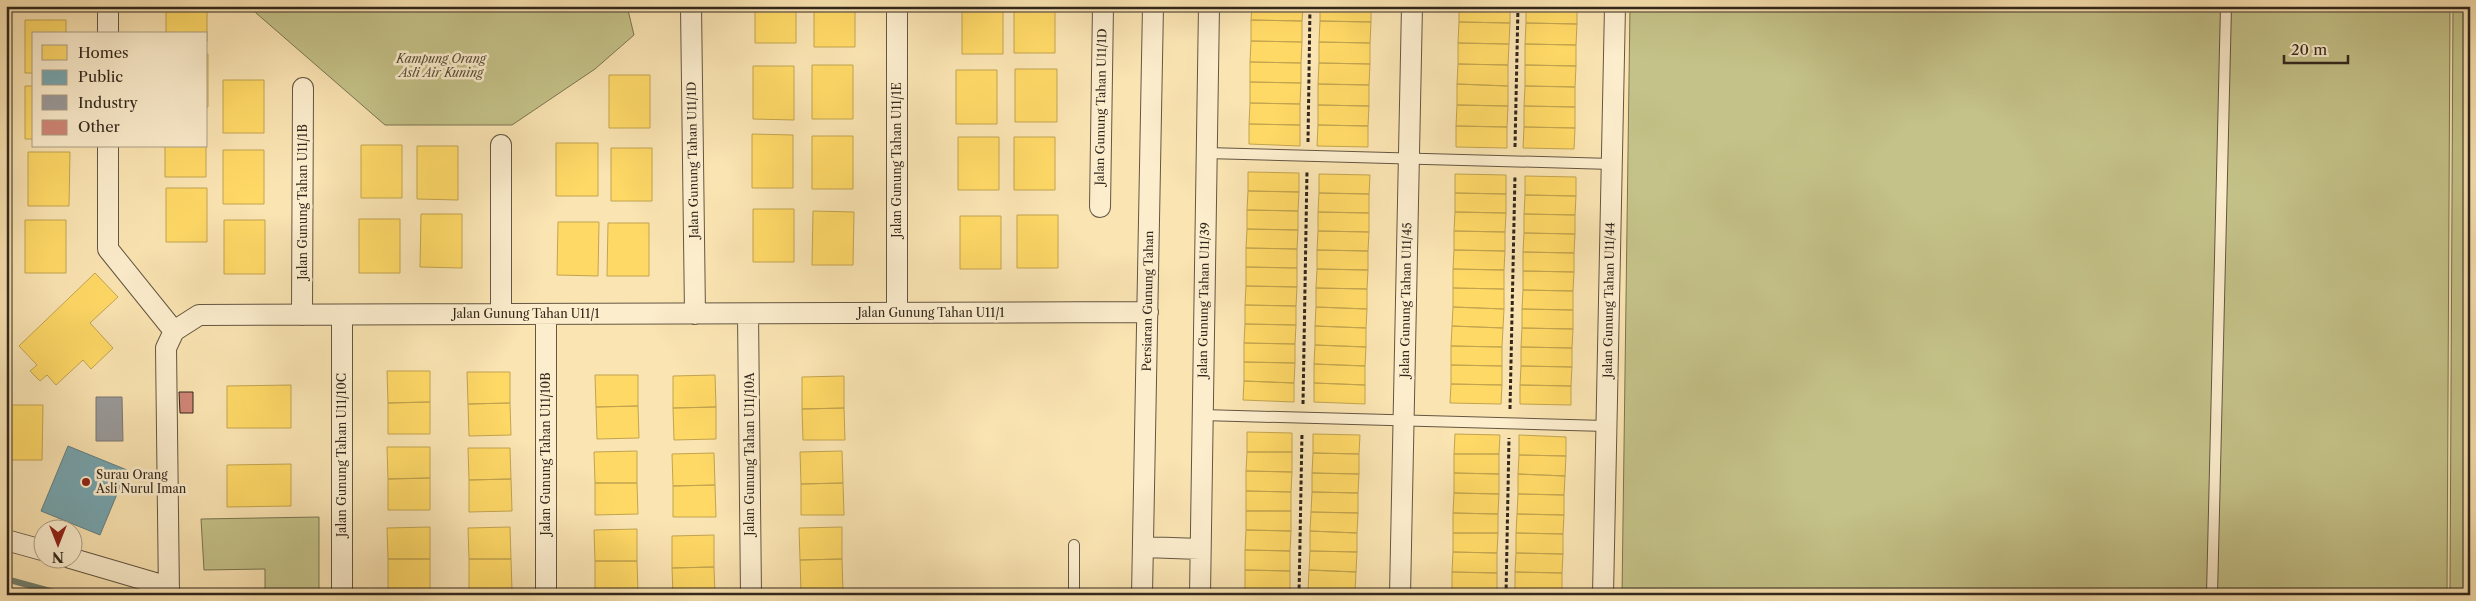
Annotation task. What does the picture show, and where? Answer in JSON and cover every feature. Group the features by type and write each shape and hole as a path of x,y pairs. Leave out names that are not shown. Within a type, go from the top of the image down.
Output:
{"street":[{"path":"108,6 108,32"},
{"name":"Jalan Gunung Tahan U11/1D","path":"691,6 695,314"},
{"name":"Jalan Gunung Tahan U11/1E","path":"897,6 897,314"},
{"name":"Jalan Gunung Tahan U11/1D","path":"1100,207 1103,6"},
{"name":"Persiaran Gunung Tahan","path":"1142,595 1153,6"},
{"name":"Jalan Gunung Tahan U11/39","path":"1200,595 1209,6"},
{"name":"Jalan Gunung Tahan U11/45","path":"1400,595 1412,6"},
{"name":"Jalan Gunung Tahan U11/44","path":"1603,595 1615,6"},
{"name":"Jalan Gunung Tahan U11/1B","path":"302,315 303,88"},
{"path":"500,145 500,314"},
{"path":"82,562 169,591 166,348 174,331 108,249 108,148"},
{"name":"Jalan Gunung Tahan U11/1","path":"174,331 200,315 1148,312"},
{"name":"Jalan Gunung Tahan U11/10C","path":"342,314 342,595"},
{"name":"Jalan Gunung Tahan U11/10B","path":"546,314 546,595"},
{"name":"Jalan Gunung Tahan U11/10A","path":"748,314 751,595"},
{"path":"6,540 32,547"},
{"path":"1144,547 1200,549"}],"lane":[{"path":"2212,595 2226,6"},
{"path":"1206,153 1612,164"},
{"path":"1202,415 1606,426"},
{"path":"1074,545 1074,595"}],"path":[{"path":"1299,595 1310,6"},
{"path":"1506,595 1518,6"}],"green space":[{"name":"Kampung Orang Asli Air Kuning","path":"248,6 627,6 634,35 595,69 512,125 385,125"},
{"path":"1630,6 2450,6 2447,595 1622,595"},
{"path":"2453,6 2470,6 2470,595 2450,595"},
{"path":"319,517 319,595 265,595 265,569 204,570 201,519"}],"building: Homes":[{"path":"166,6 207,6 207,32 166,32"},
{"path":"755,6 796,6 796,43 755,43"},
{"path":"814,6 855,6 855,47 814,47"},
{"path":"962,6 1003,6 1003,54 962,54"},
{"path":"1014,6 1055,6 1055,53 1014,53"},
{"path":"1252,6 1303,6 1302,21 1251,20"},
{"path":"1320,6 1371,6 1371,22 1320,21"},
{"path":"1459,6 1510,6 1510,23 1459,22"},
{"path":"1526,6 1577,6 1577,24 1526,23"},
{"path":"25,20 66,20 66,32 32,32 32,73 25,73"},
{"path":"1251,20 1302,21 1302,42 1251,41"},
{"path":"1320,21 1371,22 1370,43 1319,42"},
{"path":"1459,22 1510,23 1509,44 1458,43"},
{"path":"1526,23 1577,24 1576,45 1525,44"},
{"path":"1251,41 1302,42 1301,63 1250,62"},
{"path":"1319,42 1370,43 1370,64 1319,63"},
{"path":"1458,43 1509,44 1508,65 1458,64"},
{"path":"1525,44 1576,45 1576,66 1525,65"},
{"path":"1250,62 1301,63 1301,83 1250,82"},
{"path":"1319,63 1370,64 1369,85 1318,84"},
{"path":"1458,64 1508,65 1508,86 1457,84"},
{"path":"812,65 853,65 853,119 812,119"},
{"path":"1525,65 1576,66 1575,87 1525,86"},
{"path":"753,66 794,66 794,120 753,119"},
{"path":"1015,69 1057,69 1057,122 1015,122"},
{"path":"956,70 997,70 997,124 956,124"},
{"path":"609,75 650,75 650,128 609,128"},
{"path":"223,80 264,80 264,133 223,133"},
{"path":"1250,82 1301,83 1300,104 1250,103"},
{"path":"1318,84 1369,85 1369,106 1318,105"},
{"path":"1457,84 1508,86 1508,106 1457,105"},
{"path":"25,86 32,86 32,139 25,139"},
{"path":"1525,86 1575,87 1575,107 1524,106"},
{"path":"1250,103 1300,104 1300,125 1249,124"},
{"path":"1318,105 1369,106 1368,126 1318,125"},
{"path":"1457,105 1508,106 1507,127 1456,126"},
{"path":"1524,106 1575,107 1575,128 1524,127"},
{"path":"1249,124 1300,125 1300,146 1249,144"},
{"path":"1318,125 1368,126 1368,147 1317,146"},
{"path":"1456,126 1507,127 1507,148 1456,147"},
{"path":"1524,127 1575,128 1574,149 1523,148"},
{"path":"752,134 793,135 793,188 752,188"},
{"path":"812,136 853,136 853,189 812,189"},
{"path":"958,137 999,137 999,190 958,190"},
{"path":"1014,137 1055,137 1055,190 1014,190"},
{"path":"556,143 598,143 598,196 556,196"},
{"path":"361,145 402,145 402,198 361,198"},
{"path":"417,146 458,146 458,200 417,199"},
{"path":"165,148 206,148 206,177 165,177"},
{"path":"611,148 652,148 652,201 611,201"},
{"path":"223,150 264,150 264,204 223,204"},
{"path":"28,152 70,152 69,206 28,206"},
{"path":"1248,172 1299,173 1299,192 1248,191"},
{"path":"1319,174 1370,175 1369,194 1319,193"},
{"path":"1455,174 1506,175 1506,194 1455,193"},
{"path":"1525,176 1576,177 1576,196 1525,195"},
{"path":"166,188 207,188 207,242 166,242"},
{"path":"1248,191 1299,192 1298,211 1247,210"},
{"path":"1319,193 1369,194 1369,213 1318,212"},
{"path":"1455,193 1506,194 1506,213 1455,212"},
{"path":"1525,195 1576,196 1575,215 1524,214"},
{"path":"753,209 794,209 794,262 753,262"},
{"path":"1247,210 1298,211 1298,230 1247,229"},
{"path":"813,211 854,212 853,265 812,265"},
{"path":"1318,212 1369,213 1369,232 1318,231"},
{"path":"1455,212 1506,213 1505,232 1454,231"},
{"path":"421,214 462,214 462,268 420,267"},
{"path":"1524,214 1575,215 1575,234 1524,233"},
{"path":"1017,215 1058,215 1058,268 1017,268"},
{"path":"960,216 1001,216 1001,269 960,269"},
{"path":"359,219 400,219 400,273 359,273"},
{"path":"25,220 66,220 66,273 25,273"},
{"path":"224,220 265,220 265,274 224,274"},
{"path":"558,222 599,222 598,276 557,275"},
{"path":"608,223 649,223 649,276 607,276"},
{"path":"1247,229 1298,230 1297,249 1246,248"},
{"path":"1318,231 1369,232 1368,251 1317,250"},
{"path":"1454,231 1505,232 1505,251 1454,250"},
{"path":"1524,233 1575,234 1574,253 1523,252"},
{"path":"1246,248 1297,249 1297,268 1246,267"},
{"path":"1317,250 1368,251 1368,270 1317,269"},
{"path":"1454,250 1505,251 1504,270 1453,269"},
{"path":"1523,252 1574,253 1574,272 1523,271"},
{"path":"1246,267 1297,268 1297,287 1246,286"},
{"path":"1317,269 1368,270 1367,289 1316,288"},
{"path":"1453,269 1504,270 1504,289 1453,288"},
{"path":"1523,271 1574,272 1573,291 1523,290"},
{"path":"95,273 118,297 90,323 113,348 91,369 83,360 56,385 47,375 40,381 30,371 37,365 19,346"},
{"path":"1246,286 1297,287 1296,306 1245,305"},
{"path":"1316,288 1367,289 1367,309 1316,307"},
{"path":"1453,288 1504,289 1504,309 1453,307"},
{"path":"1523,290 1573,291 1573,310 1522,309"},
{"path":"1245,305 1296,306 1296,325 1245,324"},
{"path":"1316,307 1367,309 1366,328 1315,326"},
{"path":"1453,307 1504,309 1503,328 1452,326"},
{"path":"1522,309 1573,310 1573,329 1522,328"},
{"path":"1245,324 1296,325 1295,344 1244,343"},
{"path":"1315,326 1366,328 1366,347 1315,345"},
{"path":"1452,326 1503,328 1502,347 1451,346"},
{"path":"1522,328 1573,329 1572,348 1521,347"},
{"path":"1244,343 1295,344 1295,363 1244,362"},
{"path":"1315,345 1366,347 1365,366 1314,364"},
{"path":"1451,346 1502,347 1502,366 1451,365"},
{"path":"1521,347 1572,348 1572,367 1521,366"},
{"path":"1244,362 1295,363 1294,383 1244,381"},
{"path":"1314,364 1365,366 1365,385 1314,383"},
{"path":"1451,365 1502,366 1502,385 1451,384"},
{"path":"1521,366 1572,367 1571,386 1520,385"},
{"path":"387,371 430,371 430,402 388,403"},
{"path":"467,372 510,372 510,403 468,404"},
{"path":"595,375 638,375 638,406 596,407"},
{"path":"715,375 716,407 673,408 673,376"},
{"path":"844,376 844,408 802,409 802,377"},
{"path":"1244,381 1294,383 1294,402 1243,400"},
{"path":"1314,383 1365,385 1365,404 1314,402"},
{"path":"1451,384 1502,385 1501,404 1450,403"},
{"path":"291,385 291,428 227,428 227,386"},
{"path":"1520,385 1571,386 1571,405 1520,404"},
{"path":"430,402 430,434 388,434 388,403"},
{"path":"510,403 511,435 469,436 468,404"},
{"path":"6,405 43,405 42,460 6,460"},
{"path":"638,406 639,438 597,439 596,407"},
{"path":"716,407 716,439 674,440 673,408"},
{"path":"844,408 845,440 803,440 802,409"},
{"path":"1247,432 1292,433 1292,452 1247,452"},
{"path":"1313,434 1360,435 1359,454 1313,453"},
{"path":"1455,434 1500,435 1499,454 1454,454"},
{"path":"1519,435 1566,437 1566,456 1519,455"},
{"path":"387,447 430,447 430,478 388,479"},
{"path":"468,448 510,448 511,479 469,480"},
{"path":"637,451 637,483 595,483 594,452"},
{"path":"842,451 843,483 801,484 800,452"},
{"path":"1247,452 1292,452 1292,472 1246,471"},
{"path":"714,453 715,485 673,486 672,454"},
{"path":"1313,453 1359,454 1359,474 1312,473"},
{"path":"1454,454 1499,454 1499,474 1454,473"},
{"path":"1519,455 1566,456 1565,476 1518,474"},
{"path":"291,464 291,506 227,507 227,465"},
{"path":"1246,471 1292,472 1291,492 1246,491"},
{"path":"1312,473 1359,474 1358,493 1312,492"},
{"path":"1454,473 1499,474 1499,494 1454,493"},
{"path":"1518,474 1565,476 1564,495 1518,494"},
{"path":"430,478 430,510 388,510 388,479"},
{"path":"511,479 512,511 469,512 469,480"},
{"path":"595,483 637,483 638,514 595,515"},
{"path":"843,483 844,515 801,515 801,484"},
{"path":"715,485 716,517 673,517 673,486"},
{"path":"1246,491 1291,492 1291,511 1246,511"},
{"path":"1312,492 1358,493 1358,513 1311,512"},
{"path":"1454,493 1499,494 1498,514 1453,513"},
{"path":"1518,494 1564,495 1564,515 1517,514"},
{"path":"1246,511 1291,511 1291,531 1246,530"},
{"path":"1311,512 1358,513 1357,533 1310,531"},
{"path":"1453,513 1498,514 1498,533 1453,533"},
{"path":"1517,514 1564,515 1563,534 1516,533"},
{"path":"430,527 430,559 388,559 387,528"},
{"path":"510,527 511,559 469,559 468,528"},
{"path":"842,527 842,559 800,560 799,528"},
{"path":"637,529 637,561 595,561 594,530"},
{"path":"1246,530 1291,531 1290,551 1245,550"},
{"path":"1310,531 1357,533 1357,552 1310,551"},
{"path":"1453,533 1498,533 1497,553 1453,552"},
{"path":"1516,533 1563,534 1563,554 1516,553"},
{"path":"714,535 714,567 672,568 672,536"},
{"path":"1245,550 1290,551 1290,571 1245,570"},
{"path":"1310,551 1357,552 1356,572 1309,570"},
{"path":"1453,552 1497,553 1497,573 1452,572"},
{"path":"1516,553 1563,554 1562,573 1515,572"},
{"path":"388,559 430,559 430,591 388,591"},
{"path":"469,559 511,559 512,591 469,591"},
{"path":"842,559 843,591 801,592 800,560"},
{"path":"595,561 637,561 638,592 595,593"},
{"path":"714,567 715,595 673,595 672,568"},
{"path":"1245,570 1290,571 1290,590 1245,590"},
{"path":"1309,570 1356,572 1355,591 1308,590"},
{"path":"1452,572 1497,573 1497,592 1452,592"},
{"path":"1515,572 1562,573 1562,593 1515,592"},
{"path":"1245,590 1290,590 1290,595 1245,595"},
{"path":"1308,590 1355,591 1355,595 1308,595"},
{"path":"1452,592 1497,592 1497,595 1452,595"},
{"path":"1515,592 1562,593 1562,595 1515,595"}],"building: Public":[{"path":"68,446 127,470 100,535 82,528 82,518 58,518 41,511"}],"building: Industry":[{"path":"96,397 122,397 123,441 96,441"}],"building: Other":[{"path":"179,392 193,392 193,413 180,413"}],"waterway":[{"path":"6,579 65,595"}],"place":[{"name":"Surau Orang Asli Nurul Iman","path":"86,482"}]}
